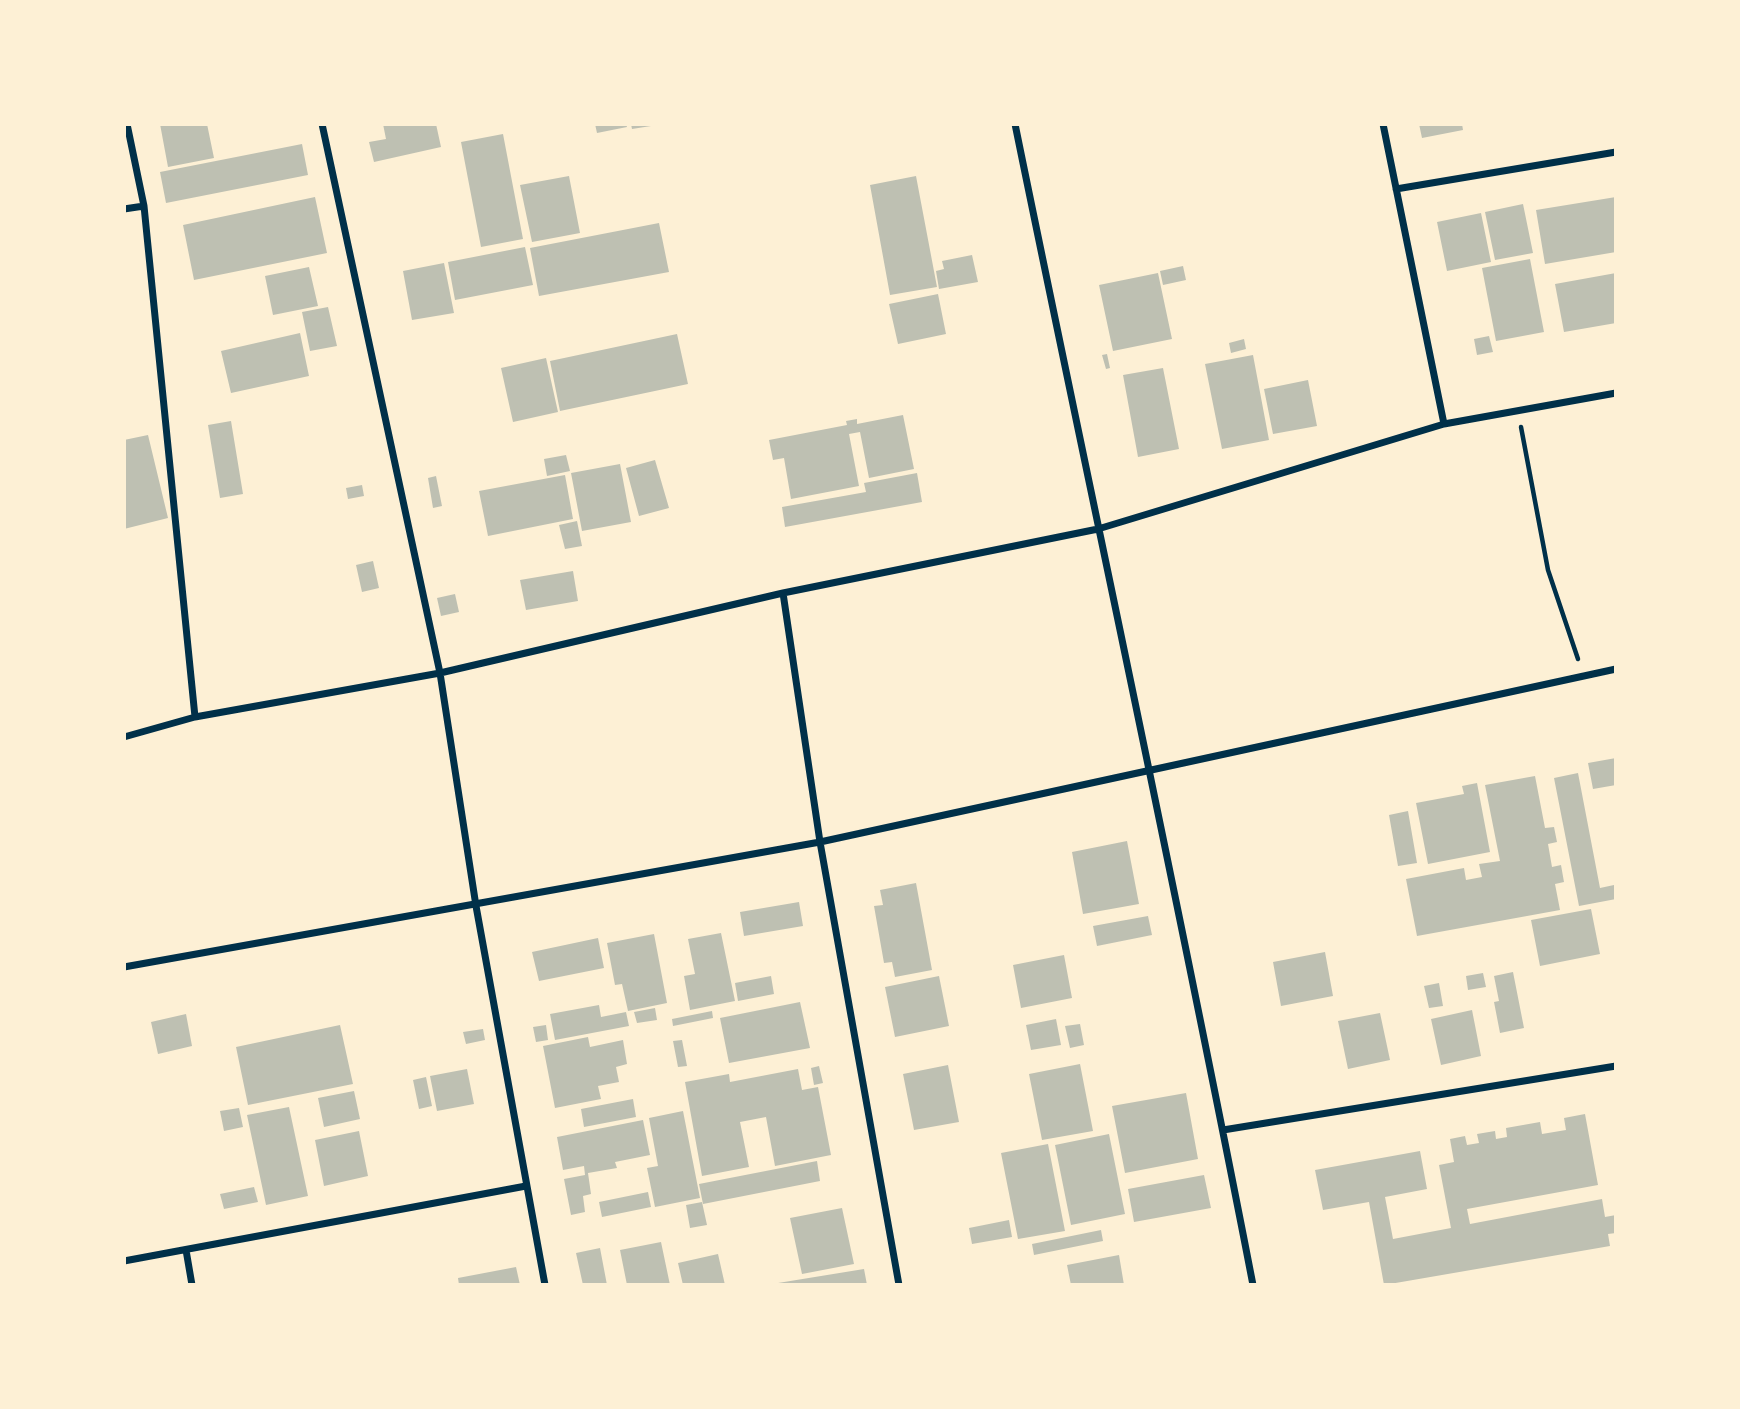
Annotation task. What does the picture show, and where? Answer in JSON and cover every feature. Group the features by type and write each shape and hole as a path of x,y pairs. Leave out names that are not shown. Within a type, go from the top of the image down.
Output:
{"street":[{"path":"127,124 144,206 195,718"},
{"path":"322,124 440,673 476,906 545,1285"},
{"path":"1015,124 1098,529 1151,768 1253,1285"},
{"path":"1383,124 1444,424"},
{"path":"1396,188 1616,152"},
{"path":"124,209 144,206"},
{"path":"124,737 195,718 440,673 783,593 1098,529 1444,424 1616,393"},
{"path":"783,593 820,842 899,1285"},
{"path":"124,967 476,906 820,842 1616,669"},
{"path":"1223,1130 1616,1066"},
{"path":"124,1261 526,1186"},
{"path":"187,1250 192,1285"}],"path":[{"path":"1519,412 1548,570 1583,676"}],"building":[{"path":"160,124 207,124 214,158 168,167"},
{"path":"383,124 436,124 441,147 374,162 369,142 386,139"},
{"path":"595,124 626,124 627,127 597,133"},
{"path":"631,124 651,124 651,126 632,129"},
{"path":"1419,124 1462,124 1463,130 1422,138"},
{"path":"503,134 523,239 481,247 461,142"},
{"path":"302,144 308,175 166,203 160,172"},
{"path":"569,176 580,233 532,242 520,185"},
{"path":"916,176 937,287 890,295 870,185"},
{"path":"315,197 327,253 194,280 183,225"},
{"path":"1616,197 1616,252 1545,264 1536,210"},
{"path":"1523,204 1533,253 1495,260 1485,212"},
{"path":"1481,213 1491,262 1447,271 1437,222"},
{"path":"659,223 669,272 539,296 530,248"},
{"path":"525,247 533,285 455,300 448,262"},
{"path":"972,255 978,282 939,289 936,271 944,269 942,261"},
{"path":"1530,259 1544,332 1496,341 1482,268"},
{"path":"444,263 454,313 412,320 403,271"},
{"path":"1183,266 1186,280 1163,285 1160,271"},
{"path":"309,267 318,306 273,315 265,276"},
{"path":"1158,273 1172,339 1113,351 1099,285"},
{"path":"1616,273 1616,323 1564,332 1555,284"},
{"path":"938,294 946,334 898,344 889,304"},
{"path":"328,307 337,346 310,351 302,312"},
{"path":"300,333 309,376 231,393 221,351"},
{"path":"677,334 688,384 560,411 550,361"},
{"path":"1489,336 1493,352 1477,355 1474,339"},
{"path":"1244,339 1246,349 1231,353 1229,343"},
{"path":"1107,354 1110,368 1106,369 1102,355"},
{"path":"1253,355 1269,440 1222,449 1205,364"},
{"path":"546,358 558,412 513,422 501,368"},
{"path":"1163,368 1179,449 1138,457 1123,375"},
{"path":"1308,380 1317,426 1273,434 1264,389"},
{"path":"903,415 914,469 869,478 860,432 849,434 859,486 791,499 784,458 773,460 769,440 847,425 846,421 857,419 857,424"},
{"path":"231,421 243,494 220,498 208,425"},
{"path":"148,435 168,518 124,529 124,440"},
{"path":"566,455 570,471 547,476 544,459"},
{"path":"655,460 669,508 639,516 626,468"},
{"path":"620,464 631,522 582,531 571,473"},
{"path":"917,473 922,502 785,527 782,507 866,492 864,483"},
{"path":"565,475 573,519 488,536 479,491"},
{"path":"436,476 442,506 433,508 428,478"},
{"path":"362,485 364,496 348,499 346,488"},
{"path":"577,521 582,546 565,549 559,525"},
{"path":"373,561 379,588 362,592 356,565"},
{"path":"573,571 578,601 526,610 520,580"},
{"path":"455,594 459,612 441,616 437,598"},
{"path":"1616,758 1616,785 1593,789 1588,763"},
{"path":"1578,773 1600,888 1614,885 1616,893 1616,899 1579,906 1554,778"},
{"path":"1535,776 1545,828 1554,827 1557,842 1548,844 1552,867 1561,865 1564,882 1555,884 1560,910 1417,936 1406,879 1464,868 1466,880 1482,877 1479,864 1500,861 1485,785"},
{"path":"1477,783 1490,852 1428,864 1416,803 1464,794 1462,786"},
{"path":"1408,811 1417,863 1398,866 1389,815"},
{"path":"1127,841 1139,904 1083,914 1072,852"},
{"path":"916,883 932,970 895,977 892,962 884,963 874,906 883,905 880,890"},
{"path":"799,902 803,926 744,936 740,912"},
{"path":"1591,909 1600,954 1540,966 1531,920"},
{"path":"1148,916 1152,935 1097,946 1093,926"},
{"path":"721,933 735,1001 690,1010 684,976 695,974 688,939"},
{"path":"654,934 667,1003 628,1011 622,984 615,985 607,943"},
{"path":"598,938 604,968 539,981 532,952"},
{"path":"1325,952 1333,996 1281,1006 1273,962"},
{"path":"1064,955 1072,998 1021,1008 1013,965"},
{"path":"1513,972 1524,1028 1500,1033 1494,1002 1499,1001 1494,976"},
{"path":"1483,973 1486,987 1468,990 1466,976"},
{"path":"771,976 774,994 738,1001 735,983"},
{"path":"939,976 949,1026 895,1037 885,987"},
{"path":"1439,983 1443,1006 1429,1008 1424,986"},
{"path":"800,1002 810,1048 729,1063 720,1018"},
{"path":"599,1005 601,1017 626,1012 629,1026 555,1040 550,1014"},
{"path":"655,1008 657,1020 637,1023 634,1012"},
{"path":"1472,1010 1481,1056 1441,1065 1431,1019"},
{"path":"712,1011 713,1018 673,1026 672,1019"},
{"path":"1380,1013 1390,1060 1348,1069 1338,1021"},
{"path":"186,1014 192,1046 158,1054 151,1022"},
{"path":"1056,1019 1061,1045 1031,1050 1026,1025"},
{"path":"1080,1024 1084,1045 1070,1048 1065,1026"},
{"path":"340,1025 353,1084 248,1105 236,1047"},
{"path":"546,1025 548,1040 536,1042 533,1027"},
{"path":"483,1029 485,1040 466,1044 463,1032"},
{"path":"588,1037 590,1047 623,1040 627,1064 616,1067 619,1082 598,1086 601,1099 555,1108 543,1046"},
{"path":"682,1040 687,1066 678,1067 673,1041"},
{"path":"1080,1064 1093,1131 1042,1140 1029,1074"},
{"path":"948,1065 959,1122 914,1130 903,1074"},
{"path":"819,1066 823,1083 814,1085 811,1068"},
{"path":"467,1069 474,1104 437,1111 430,1076"},
{"path":"798,1069 802,1090 818,1087 831,1155 775,1166 766,1117 740,1122 749,1167 702,1176 685,1082 729,1074 730,1082"},
{"path":"426,1077 432,1106 419,1109 413,1080"},
{"path":"354,1091 360,1119 324,1127 318,1098"},
{"path":"1186,1093 1198,1159 1125,1173 1112,1106"},
{"path":"633,1099 636,1117 584,1127 581,1109"},
{"path":"289,1107 308,1196 266,1205 247,1115"},
{"path":"239,1108 243,1127 224,1131 220,1111"},
{"path":"683,1111 700,1198 655,1207 647,1168 658,1166 649,1118"},
{"path":"1585,1114 1598,1185 1467,1209 1470,1224 1602,1199 1605,1217 1616,1215 1616,1233 1608,1234 1610,1246 1384,1285 1369,1202 1323,1210 1315,1170 1420,1151 1427,1189 1385,1197 1393,1239 1451,1228 1439,1165 1454,1162 1450,1139 1465,1136 1467,1145 1479,1143 1477,1134 1495,1131 1496,1139 1507,1137 1506,1128 1540,1122 1542,1134 1566,1130 1564,1118"},
{"path":"643,1120 650,1155 615,1162 617,1168 588,1173 591,1194 583,1196 585,1212 571,1215 564,1179 585,1175 584,1166 563,1170 557,1137"},
{"path":"359,1131 368,1176 324,1186 315,1140"},
{"path":"1109,1134 1125,1214 1071,1225 1055,1145"},
{"path":"1048,1144 1065,1231 1018,1239 1001,1153"},
{"path":"817,1161 820,1181 703,1204 699,1184"},
{"path":"1204,1175 1211,1208 1134,1222 1128,1189"},
{"path":"254,1187 258,1202 224,1209 220,1194"},
{"path":"648,1192 651,1207 602,1217 599,1202"},
{"path":"702,1202 707,1225 690,1228 686,1205"},
{"path":"842,1208 854,1264 802,1274 790,1218"},
{"path":"1009,1220 1012,1237 972,1244 969,1228"},
{"path":"1101,1230 1103,1241 1034,1255 1032,1244"},
{"path":"661,1242 670,1285 627,1285 620,1250"},
{"path":"600,1248 607,1285 583,1285 576,1253"},
{"path":"718,1254 725,1285 683,1285 678,1263"},
{"path":"1119,1255 1124,1285 1071,1285 1067,1265"},
{"path":"516,1267 520,1285 459,1285 458,1278"},
{"path":"864,1269 867,1285 778,1285 778,1283"}]}
